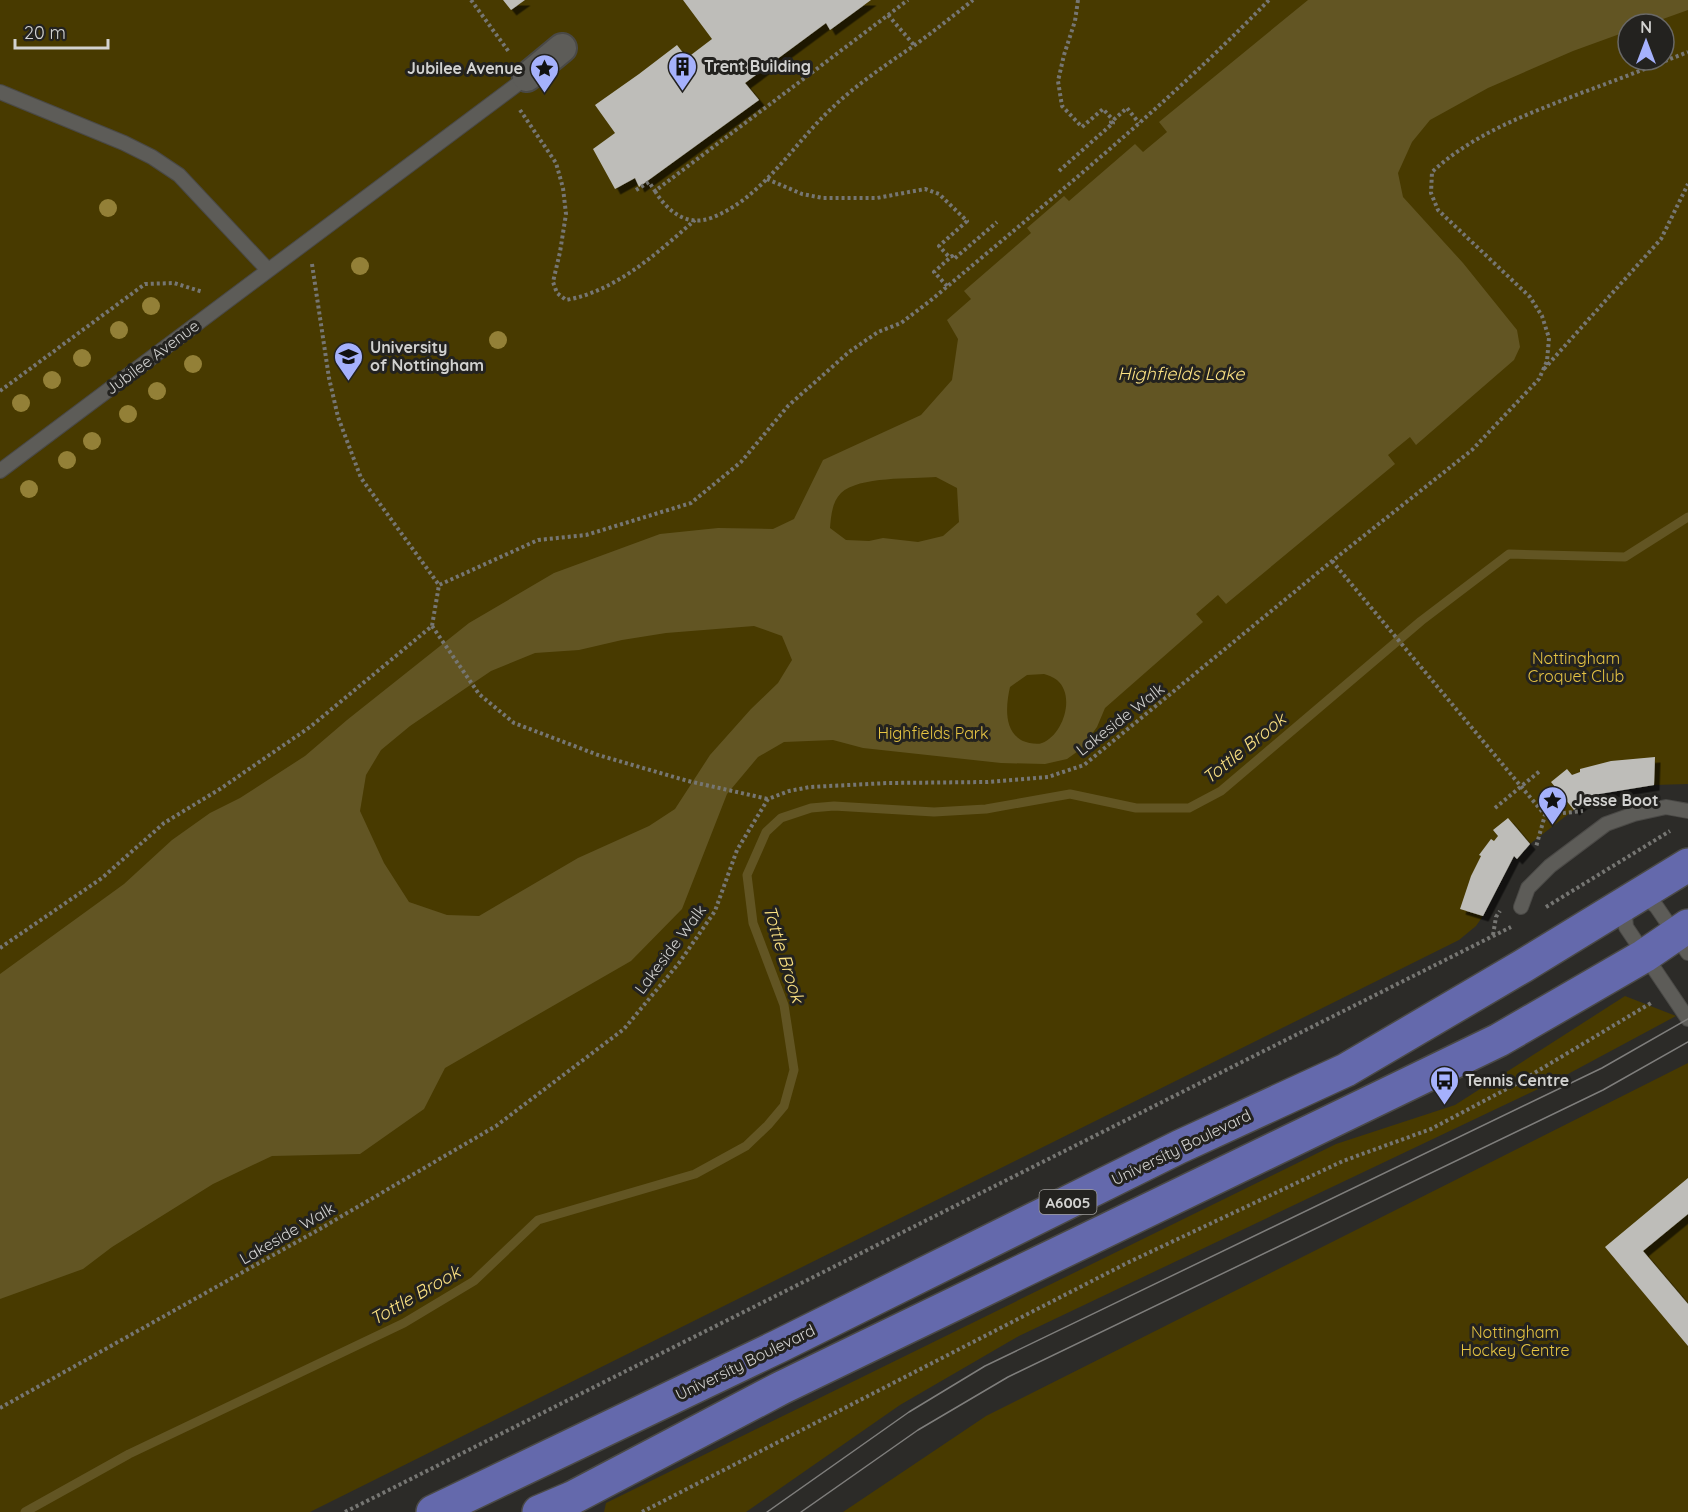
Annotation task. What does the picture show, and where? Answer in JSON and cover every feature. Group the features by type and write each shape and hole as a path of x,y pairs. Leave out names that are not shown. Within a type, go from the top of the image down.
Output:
{"main road":[{"name":"University Boulevard","path":"433,1512 779,1346 1179,1147 1347,1070 1632,901 1688,865"},
{"name":"A6005","path":"539,1512 569,1505 792,1383 1499,1041 1644,956 1684,938"}],"street":[{"name":"Jubilee Avenue","path":"517,84 562,48"}],"lane":[{"name":"Jubilee Avenue","path":"0,471 517,84"},
{"path":"0,92 124,143 152,157 179,175 268,270"},
{"path":"1521,907 1528,888 1550,866 1606,824 1634,813 1666,807 1688,811"},
{"path":"1684,938 1656,906 1632,901 1626,927 1688,1018"}],"path":[{"path":"471,0 517,84 556,164 561,180 566,214 553,282 557,293 566,300 595,292 626,275 695,220"},
{"path":"655,191 908,0"},
{"path":"636,190 649,182 663,205 688,220 709,219 735,206 767,179 831,108 974,0"},
{"path":"1078,0 1075,21 1058,81 1062,106 1082,128 1103,109 1113,120"},
{"path":"439,585 538,540 586,535 691,503 741,462 788,406 849,352 878,332 901,322 947,286 1139,123 1269,0"},
{"path":"888,15 914,45"},
{"path":"1542,372 1547,361 1549,338 1542,316 1530,297 1438,210 1431,193 1432,172 1447,158 1480,136 1545,107 1688,52"},
{"path":"1059,171 1127,108 1139,123"},
{"path":"767,179 802,194 824,198 877,198 924,189 939,194 968,221 939,246 950,258 952,256 954,259 997,222"},
{"name":"Lakeside Walk","path":"0,1408 307,1236 496,1126 624,1029 679,963 715,911 737,850 768,799 789,791 810,787 888,783 988,782 1048,777 1084,765 1332,561 1472,450 1539,379 1542,372 1602,302 1660,239 1688,184"},
{"path":"0,948 102,878 164,823 220,789 310,727 432,626 439,585 361,478 338,417 329,378 309,240"},
{"path":"947,286 934,272 950,258"},
{"path":"0,391 145,284 174,283 229,300"},
{"path":"1332,561 1545,815"},
{"path":"432,626 475,688 514,723 598,755 688,781 768,799"},
{"path":"1494,808 1541,770"},
{"path":"1537,912 1661,838 1679,824"},
{"path":"345,1512 1517,924"},
{"path":"642,1512 1127,1263 1343,1161 1431,1128 1516,1084 1669,991"}],"green space":[{"name":"Highfields Park","path":"0,0 1688,0 1688,784 1654,785 1588,795 1589,798 1530,844 1517,859 1514,856 1483,916 1476,926 1459,940 310,1512 0,1512"},
{"path":"1625,996 1676,1016 1555,1081 1019,1336 900,1405 746,1512 604,1512 606,1503 1336,1144 1455,1105"},
{"name":"Nottingham Hockey Centre","path":"1688,1063 1688,1512 843,1512 986,1416"}],"water":[{"name":"Highfields Lake","path":"1308,0 1688,0 1688,10 1676,14 1676,12 1616,12 1616,35 1573,51 1488,88 1430,120 1412,142 1398,173 1403,197 1463,263 1517,330 1520,347 1514,360 1416,445 1410,437 1388,455 1395,464 1226,604 1218,595 1196,614 1203,622 1105,708 1097,727 1081,749 1067,759 1045,764 1001,763 863,748 833,740 784,742 758,757 727,794 682,909 631,961 445,1068 424,1109 360,1154 272,1156 213,1184 112,1247 83,1269 0,1299 0,974 124,884 172,840 210,813 240,798 305,756 469,623 554,573 660,534 718,528 773,529 794,519 823,460 921,415 952,380 958,339 947,320 971,299 964,291 1031,233 1027,228 1064,196 1069,201 1135,144 1143,152 1167,132 1159,122","holes":["936,477 957,488 959,522 943,536 918,542 883,538 869,541 846,540 830,528 832,509 841,493 860,484 900,478","754,626 782,636 792,660 778,683 710,755 675,809 649,826 578,858 479,916 447,915 409,902 384,863 360,811 366,775 381,750 410,726 491,671 535,653 579,650 666,633","1044,674 1057,680 1063,687 1066,705 1061,724 1056,732 1040,744 1032,744 1017,737 1009,724 1010,687 1027,675"]}],"building":[{"path":"503,0 525,0 511,10"},
{"name":"Trent Building","path":"683,0 871,0 830,30 826,23 745,83 759,100 639,187 635,178 615,189 593,149 615,133 595,105 677,45 687,58 712,39"},
{"path":"1655,757 1654,785 1587,796 1589,798 1574,810 1551,782 1567,769 1572,775 1580,772 1580,769 1611,761"},
{"path":"1508,818 1530,844 1517,859 1514,856 1483,916 1460,909 1471,876 1481,856 1479,855 1491,839 1494,841 1498,836 1493,830"},
{"path":"1688,1178 1688,1214 1643,1251 1688,1304 1688,1346 1605,1247"}],"waterway":[{"name":"Tottle Brook","path":"25,1512 129,1454 404,1323 474,1281 538,1220 695,1174 746,1146 784,1106 794,1070 784,1005 753,923 747,875 766,832 781,818 811,808 834,806 934,812 986,809 1070,794 1136,808 1189,808 1221,791 1421,621 1509,554 1625,557 1688,517"}],"tram line":[{"path":"767,1512 909,1412 985,1366 1602,1068 1688,1019"},
{"path":"801,1512 918,1430 1008,1377 1603,1090 1688,1042"}],"place":[{"name":"Trent Building","path":"683,92"},
{"name":"Jubilee Avenue","path":"544,94"},
{"name":"University of Nottingham","path":"349,382"},
{"name":"Jesse Boot","path":"1553,826"},
{"name":"Tennis Centre","path":"1444,1106"}],"park label":[{"name":"Nottingham Croquet Club","path":"1576,667"}]}
